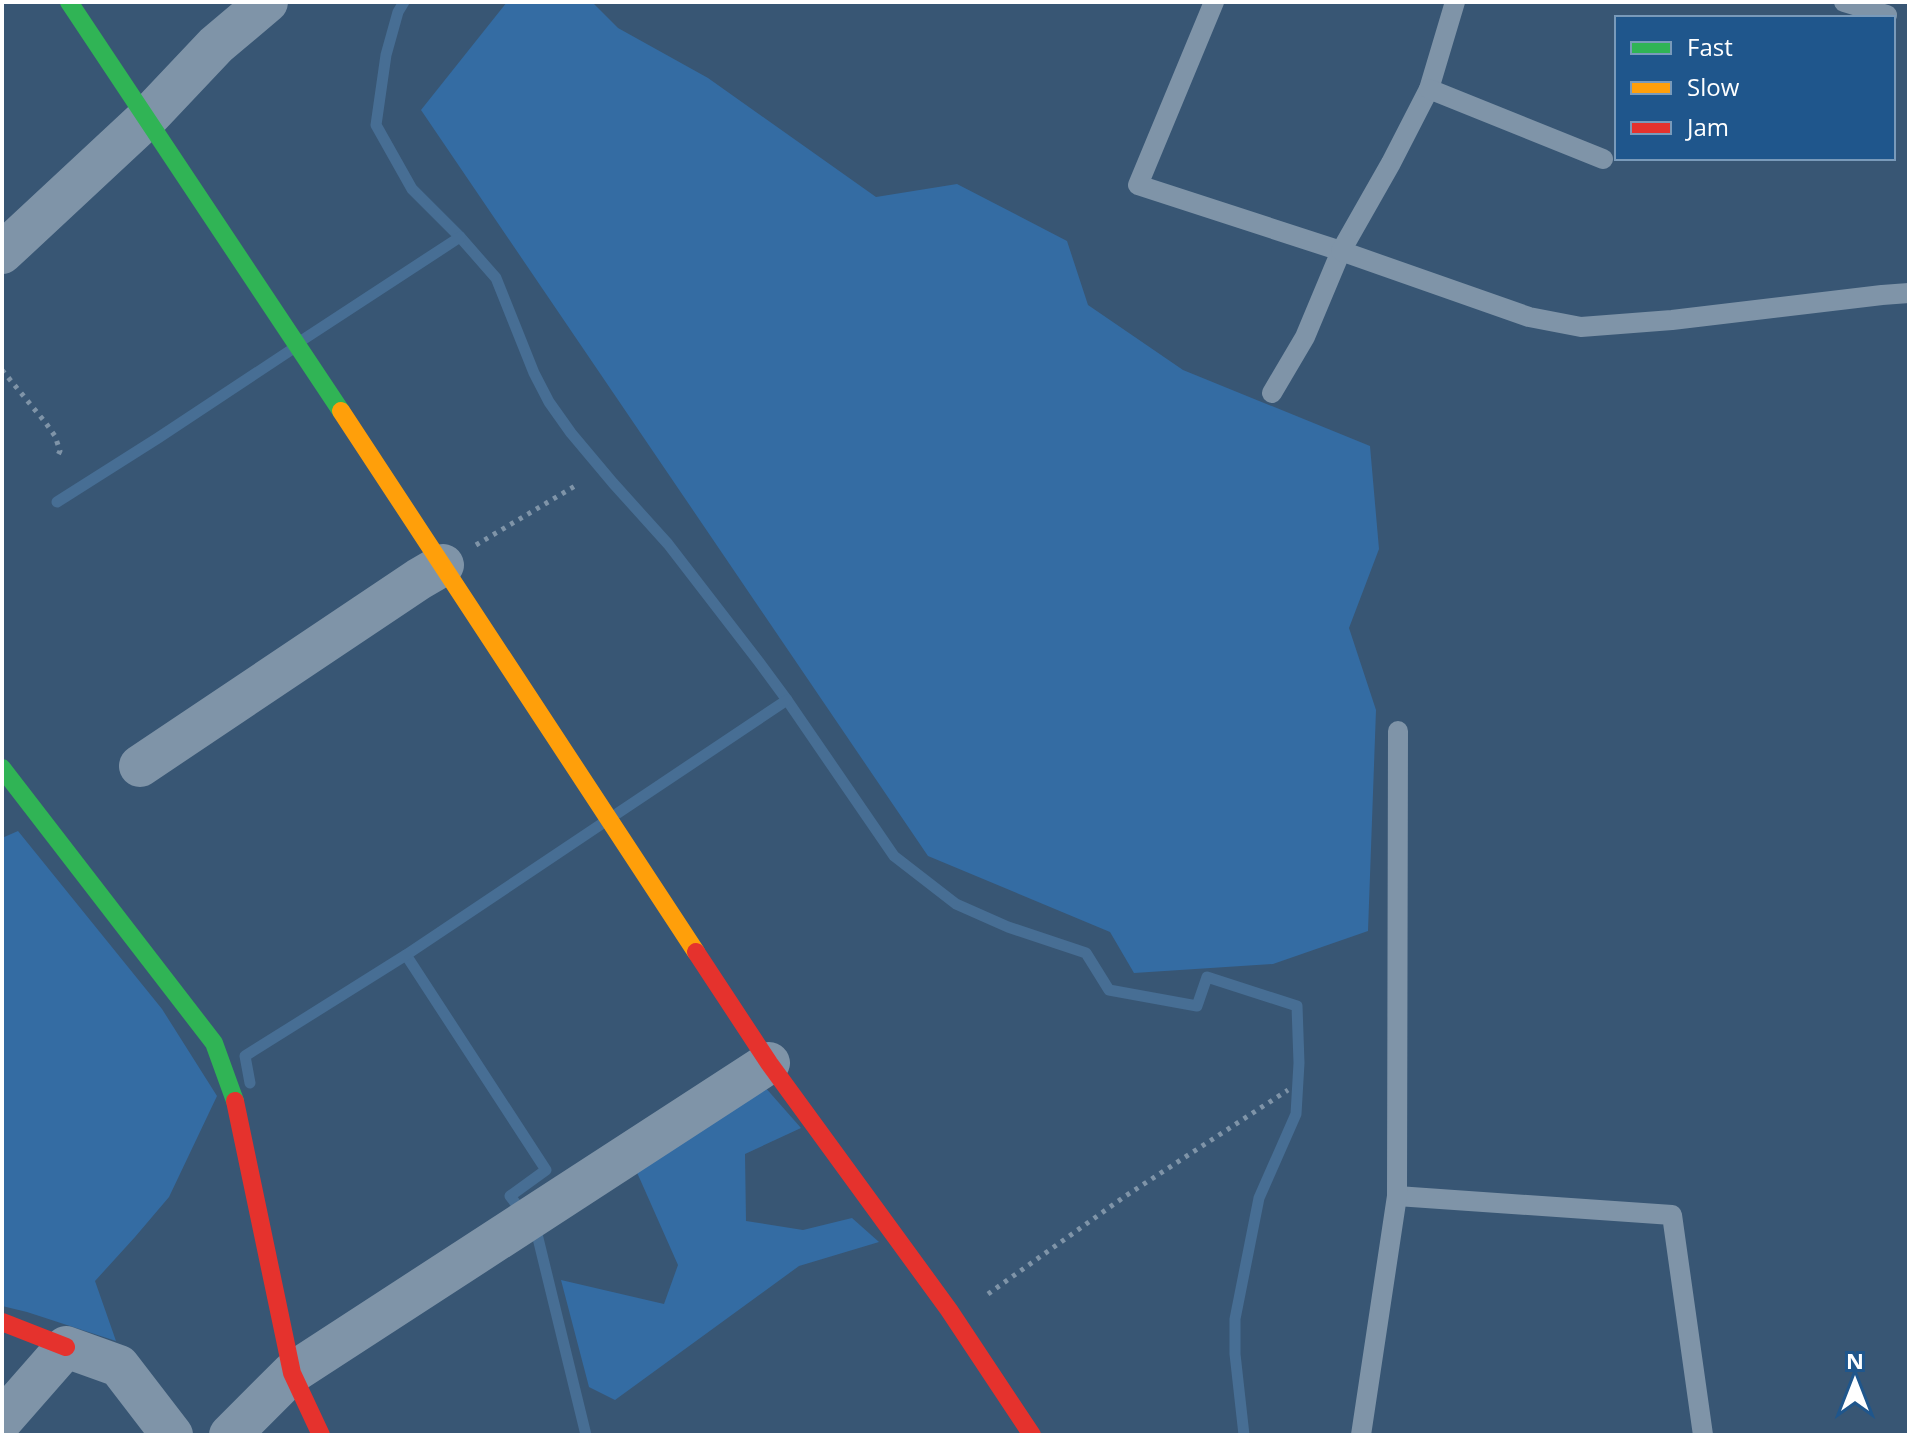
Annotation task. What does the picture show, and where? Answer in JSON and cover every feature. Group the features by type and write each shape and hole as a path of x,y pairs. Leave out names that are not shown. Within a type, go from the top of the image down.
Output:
{"street":[{"path":"69,2 769,1063 954,1317 1032,1435"},
{"path":"2,253 147,118 216,45 267,2"},
{"path":"140,766 443,565"},
{"path":"2,768 214,1043 234,1097 292,1373 321,1435"},
{"path":"230,1435 292,1373 769,1063"},
{"path":"2,1322 119,1366 172,1435"},
{"path":"2,1420 66,1347"}],"lane":[{"path":"1214,2 1138,185 1529,317 1581,327 1672,320 1909,293"},
{"path":"1272,393 1305,337 1341,251 1429,89 1455,2"},
{"path":"1844,2 1887,15"},
{"path":"1429,89 1603,159"},
{"path":"1361,1435 1397,1196 1398,731"},
{"path":"1397,1196 1672,1215 1703,1435"}],"path":[{"path":"2,370 55,436 60,451 56,459"},
{"path":"443,565 575,486"},
{"path":"954,1317 1124,1197 1288,1090"}],"shaded area":[{"path":"507,2 592,2 618,28 708,78 876,197 957,184 1067,241 1088,305 1183,370 1370,446 1379,549 1349,628 1376,710 1368,931 1273,964 1134,973 1110,932 928,856 421,110"},
{"path":"18,831 162,1009 217,1096 169,1197 95,1281 116,1341 2,1306 2,838"},
{"path":"764,1086 801,1128 745,1154 746,1221 803,1230 852,1218 879,1242 799,1266 615,1400 589,1387 561,1280 664,1304 678,1265 635,1168"}],"waterway":[{"path":"404,2 398,12 386,55 376,125 412,189 496,278 549,402 571,433 668,544 759,662 894,856 956,904 1008,927 1086,953 1109,990 1197,1006 1207,977 1297,1006 1299,1063 1296,1114 1259,1198 1235,1319 1235,1354 1244,1435"},
{"path":"304,339 460,237"},
{"path":"57,502 291,350"},
{"path":"618,813 787,700"},
{"path":"250,1083 245,1056 406,955 603,823"},
{"path":"406,955 546,1170 510,1196 523,1213"},
{"path":"533,1226 586,1435"}],"traffic: fast":[{"path":"69,2 341,411"},
{"path":"2,768 214,1043 235,1101"}],"traffic: slow":[{"path":"341,411 696,952"}],"traffic: jam":[{"path":"696,952 769,1063 949,1310 1032,1435"},
{"path":"235,1101 292,1373 321,1435"},
{"path":"2,1322 66,1347"}]}
